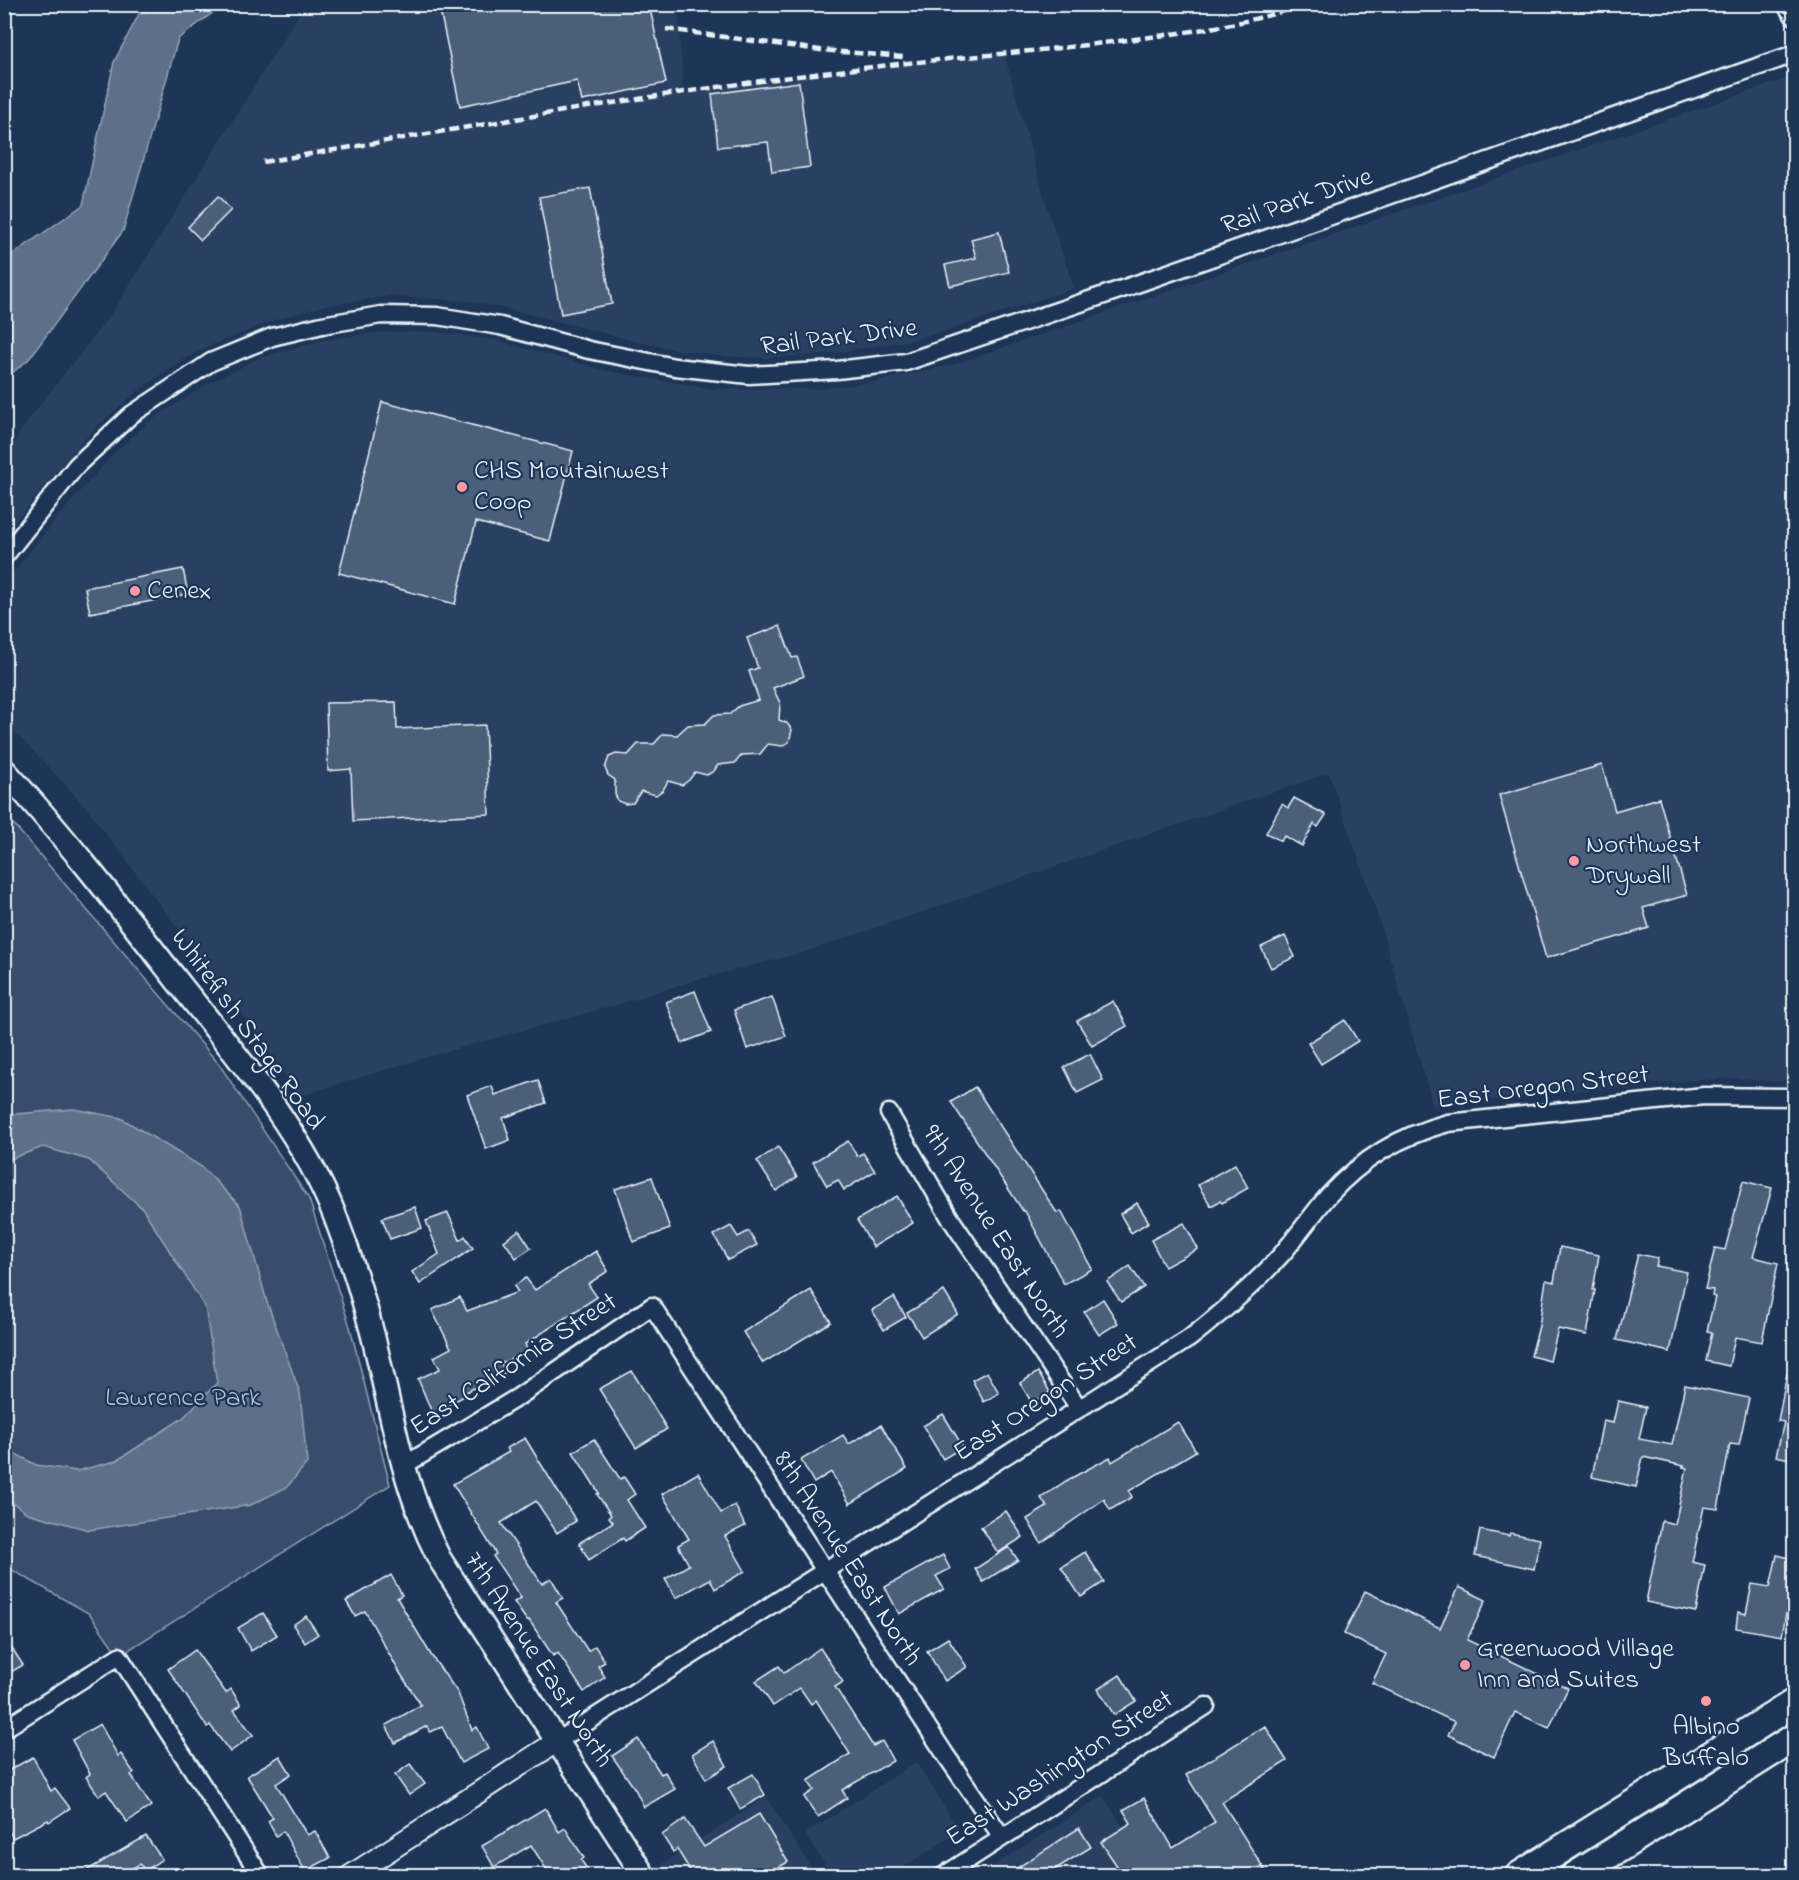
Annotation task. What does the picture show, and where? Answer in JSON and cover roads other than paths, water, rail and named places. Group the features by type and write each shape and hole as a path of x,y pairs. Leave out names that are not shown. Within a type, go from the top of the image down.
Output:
{"highway":[{"path":"1519,1875 1794,1703"},
{"path":"1575,1875 1794,1738"}],"main road":[{"name":"Whitefish Stage Road","path":"4,770 58,829 251,1074 302,1152 334,1214 352,1260 403,1466"},
{"name":"7th Avenue East North","path":"403,1466 424,1528 439,1558 644,1875"}],"street":[{"path":"1785,4 1794,16"},
{"name":"Rail Park Drive","path":"4,557 76,465 131,415 211,362 272,337 322,325 381,315 437,316 500,326 589,350 675,367 749,375 837,370 906,362 1137,285 1794,54"},
{"name":"East Oregon Street","path":"350,1875 796,1587 825,1571 1190,1338 1248,1289 1281,1255 1347,1177 1393,1143 1419,1130 1448,1123 1704,1096 1794,1097"},
{"name":"9th Avenue East North","path":"889,1113 950,1218 1079,1408"},
{"name":"East California Street","path":"403,1466 518,1397 652,1306"},
{"name":"8th Avenue East North","path":"652,1306 945,1754 1002,1837"},
{"path":"4,1729 119,1656 261,1875"},
{"name":"East Washington Street","path":"943,1875 1206,1706"}],"railway":[{"path":"263,162 695,90 1190,31 1260,18 1306,4"},
{"path":"666,29 820,50 903,57"}],"place":[{"name":"CHS Moutainwest Coop","path":"462,487"},
{"name":"Cenex","path":"135,591"},
{"name":"Northwest Drywall","path":"1574,861"},
{"name":"Greenwood Village Inn and Suites","path":"1465,1665"},
{"name":"Albino Buffalo","path":"1706,1701"}],"park label":[{"name":"Lawrence Park","path":"183,1398"}]}
